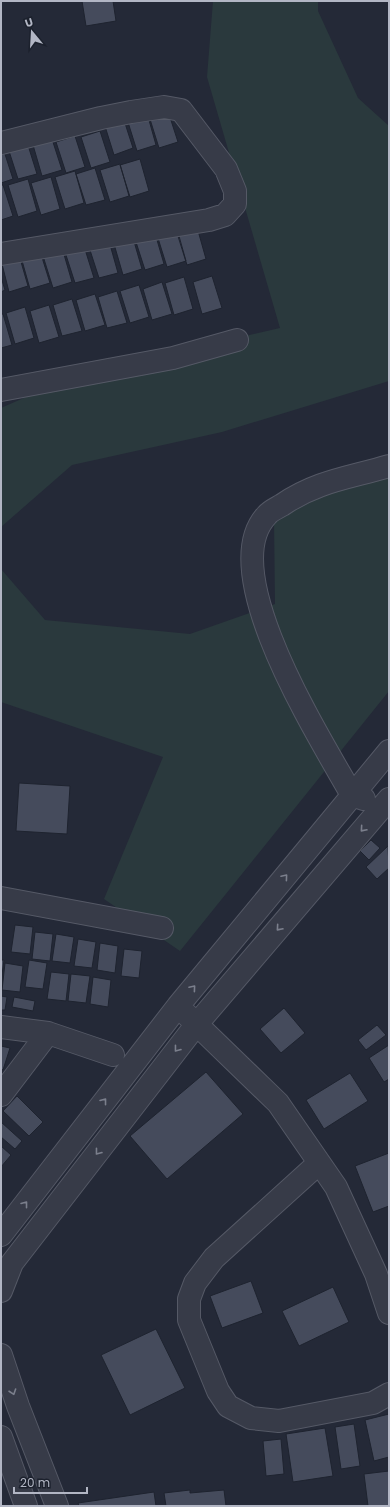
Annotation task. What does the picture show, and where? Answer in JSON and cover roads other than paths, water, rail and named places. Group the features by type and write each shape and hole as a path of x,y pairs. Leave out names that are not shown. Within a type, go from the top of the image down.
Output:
{"street":[{"path":"1,143 101,118 164,107 181,110 226,169 235,191 235,204 225,215 209,220 1,254"},
{"path":"1,390 173,358 237,340"},
{"path":"1,1291 12,1263 196,1025 387,804 352,795 301,704 268,634 257,602 251,566 254,538 266,516 300,492 329,481 389,466"},
{"path":"1,1235 178,1006 389,751"},
{"path":"1,898 162,928"},
{"path":"178,1006 278,1103 336,1187 376,1274 389,1313"},
{"path":"1,1027 48,1033 113,1055"},
{"path":"1,1095 48,1033"},
{"path":"319,1163 214,1258 195,1282 188,1300 189,1320 218,1391 228,1406 251,1418 280,1421 373,1403 389,1394"},
{"path":"1,1355 18,1406 57,1506"},
{"path":"1,1437 26,1506"}]}
